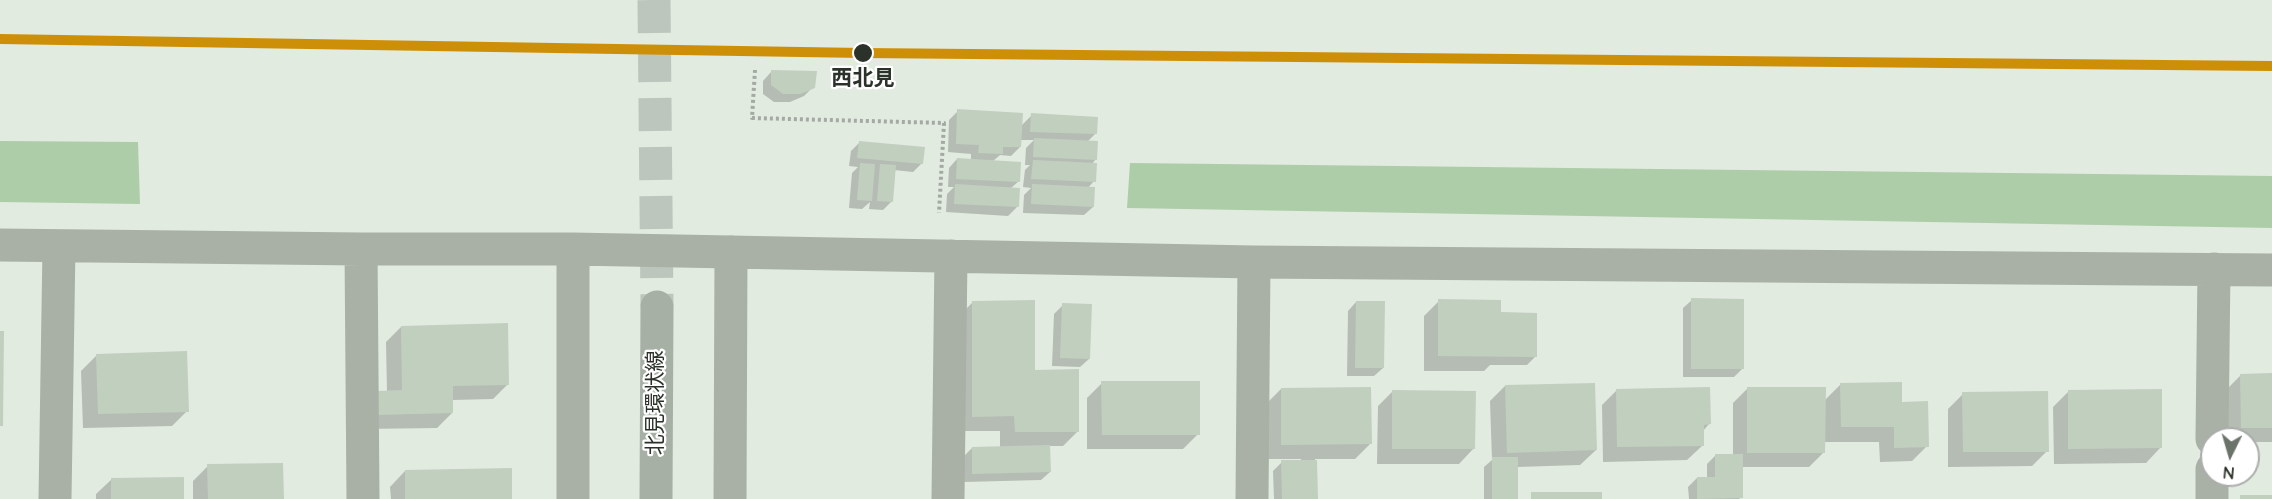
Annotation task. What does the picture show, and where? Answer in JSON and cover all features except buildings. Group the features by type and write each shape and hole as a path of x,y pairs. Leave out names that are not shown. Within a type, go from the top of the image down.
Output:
{"main road":[{"name":"北見環状線","path":"656,499 657,307"}],"street":[{"path":"0,245 573,249 1254,262 2272,270"},
{"path":"55,499 59,246"},
{"path":"361,249 363,499"},
{"path":"573,249 573,499"},
{"path":"730,252 730,499"},
{"path":"944,256 948,499"},
{"path":"1252,499 1254,262"},
{"path":"2212,427 2214,269"}],"path":[{"path":"755,70 753,118 944,123 944,256"}],"green space":[{"path":"0,141 138,142 140,204 0,202"},
{"path":"1130,163 2272,176 2272,228 1127,208"}],"tunnel":[{"path":"654,0 657,307"}],"transit line":[{"path":"0,39 863,53 2272,66"}],"place":[{"name":"西北見","path":"863,53"}]}
